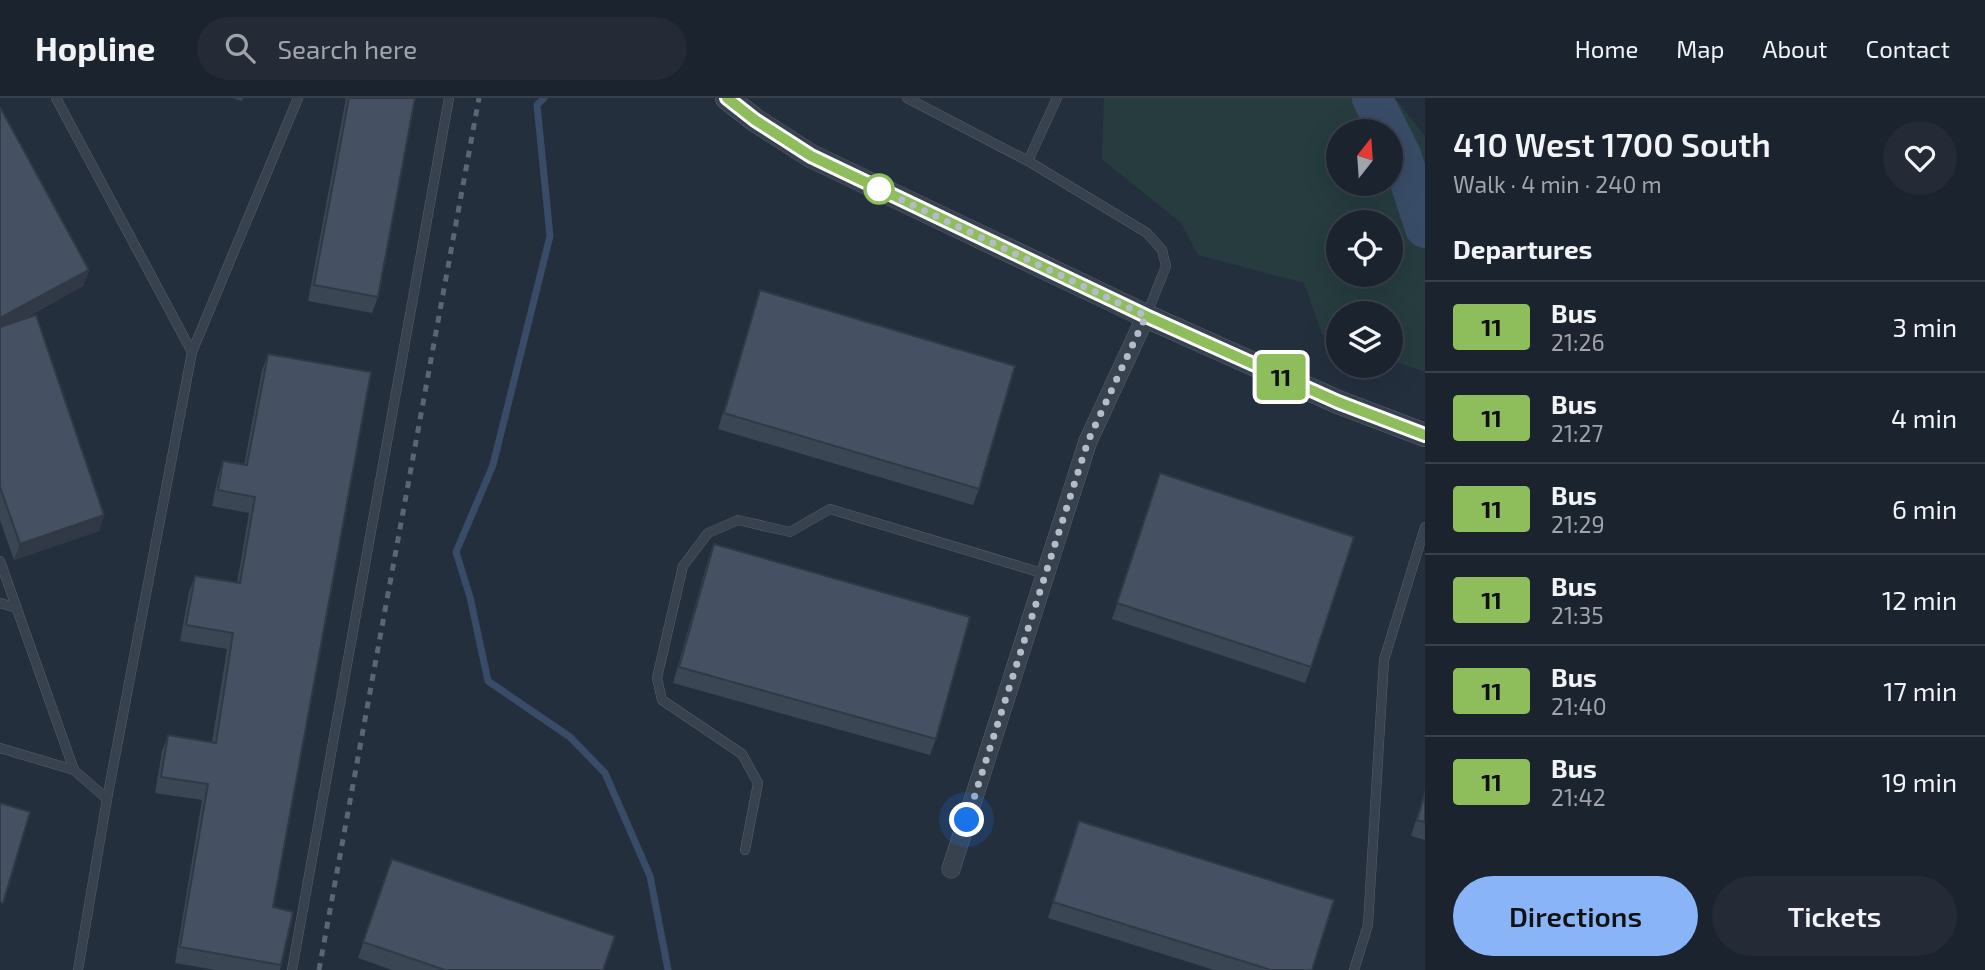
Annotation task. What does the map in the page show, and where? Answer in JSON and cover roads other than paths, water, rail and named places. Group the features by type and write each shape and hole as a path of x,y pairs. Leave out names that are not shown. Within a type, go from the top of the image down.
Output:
{"street":[{"path":"727,98 755,120 811,156 1146,316 1338,402 1425,435"},
{"path":"951,869 1088,441 1146,316"}],"lane":[{"path":"56,98 192,352"},
{"path":"78,970 107,799 192,352 298,98"},
{"path":"292,970 449,98"},
{"path":"907,98 1028,161 1147,233 1162,250 1166,266 1146,316"},
{"path":"1028,161 1057,98"},
{"path":"745,850 758,783 742,754 662,700 657,678 683,566 708,533 738,520 790,532 830,509 1045,574"},
{"path":"1354,970 1368,925 1384,660 1425,527"},
{"path":"0,561 74,770"},
{"path":"0,603 17,608"},
{"path":"0,748 74,770 107,799"}],"waterway":[{"path":"544,98 537,105 550,236 493,465 456,552 470,597 488,681 570,737 605,773 650,876 668,970"},
{"path":"1372,98 1383,119"},
{"path":"1404,164 1425,228"}],"railway":[{"path":"319,970 479,98"}]}
